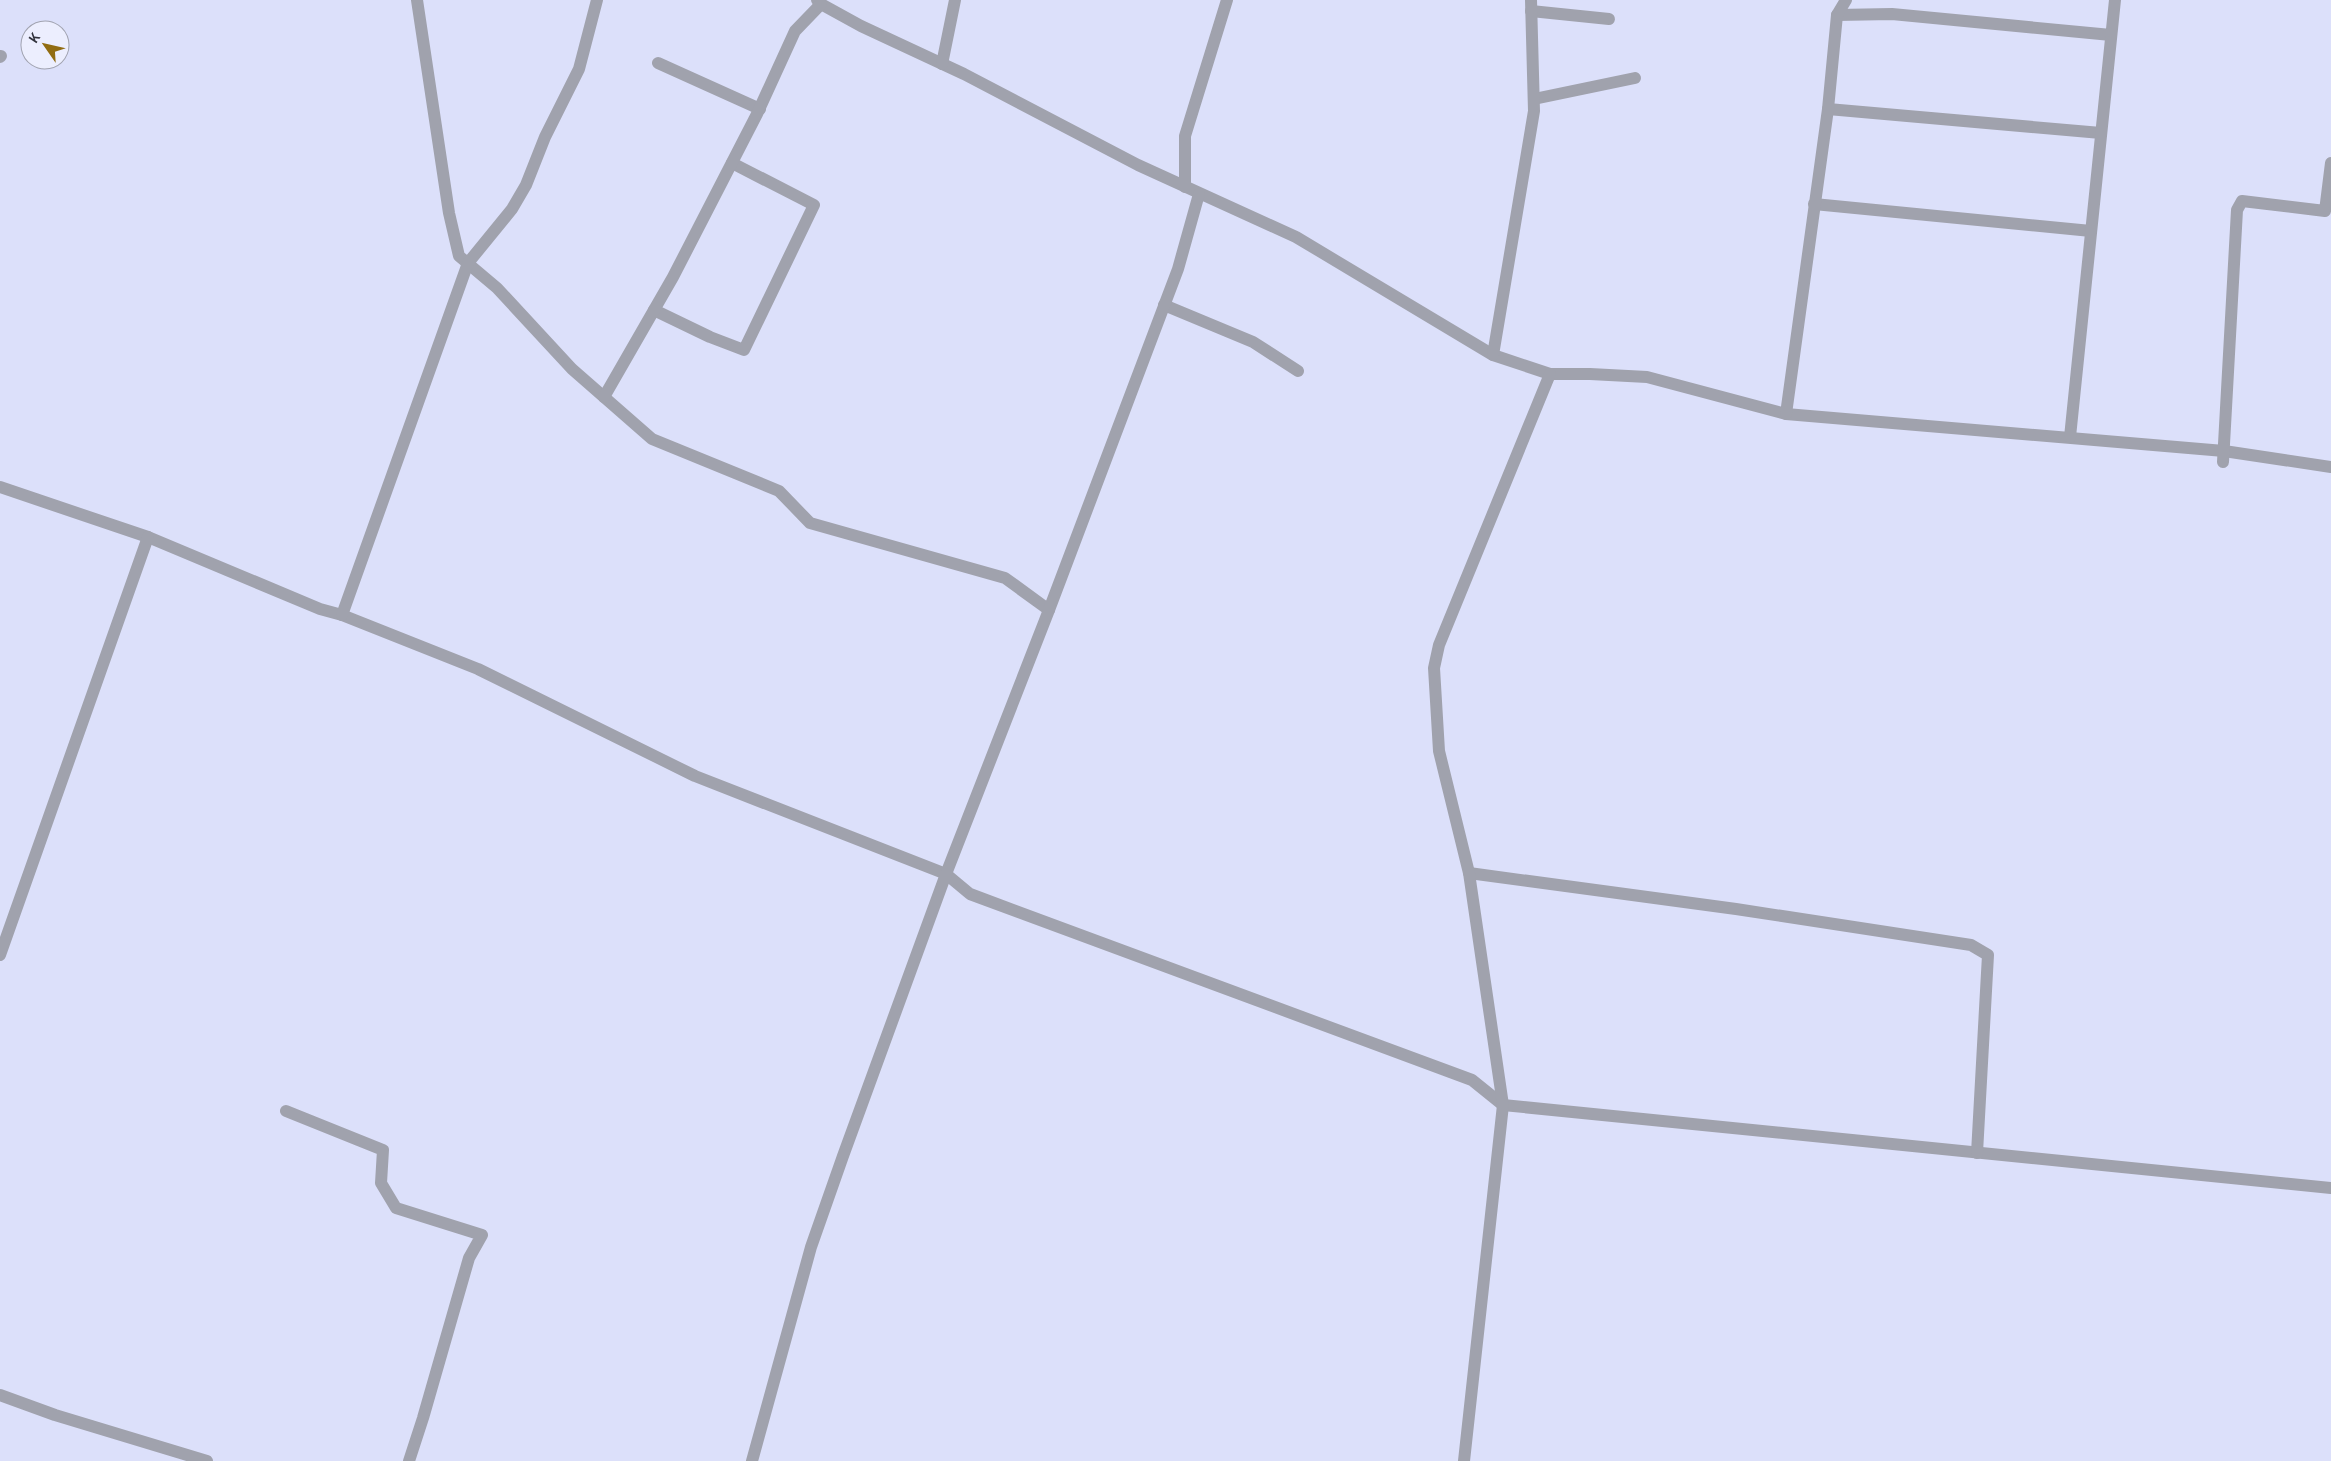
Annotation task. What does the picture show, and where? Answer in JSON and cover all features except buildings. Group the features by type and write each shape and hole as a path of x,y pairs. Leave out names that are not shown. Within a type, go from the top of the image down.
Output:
{"street":[{"path":"417,0 449,213 459,256 497,288 572,369 652,439 779,491 810,523 1006,578 1049,610"},
{"path":"342,615 468,263 512,209 526,184 545,137 579,69 597,0"},
{"path":"942,64 955,0"},
{"path":"1185,187 1186,136 1228,0"},
{"path":"1786,414 1828,109 1837,16 1846,0"},
{"path":"2070,437 2115,0"},
{"path":"604,397 654,310 760,109 795,31 819,2 1138,165 1296,237 1493,355 1550,374 1647,377 1786,414 2070,437 2223,457 2331,467"},
{"path":"1493,355 1534,111 1531,6 1609,18"},
{"path":"1837,16 1892,14 2111,35"},
{"path":"658,63 760,109"},
{"path":"1534,99 1635,78"},
{"path":"1828,109 2101,133"},
{"path":"654,310 710,337 744,350 814,205 732,162"},
{"path":"2223,457 2237,210 2242,201 2325,211 2331,163"},
{"path":"752,1461 811,1247 946,874 1049,610 1178,269 1199,194"},
{"path":"1814,204 2091,231"},
{"path":"1164,305 1253,342 1298,371"},
{"path":"1464,1461 1503,1105 1469,874 1439,751 1434,668 1439,645 1550,374"},
{"path":"0,486 148,537 320,609 342,615 478,669 694,776 946,874 970,894 1472,1080 1503,1105 2331,1188"},
{"path":"0,955 148,537"},
{"path":"1469,874 1736,909 1971,945 1988,955 1977,1153"},
{"path":"286,1111 383,1150 381,1183 396,1208 482,1235 469,1258 409,1461"},
{"path":"0,1395 55,1415 207,1461"}]}
